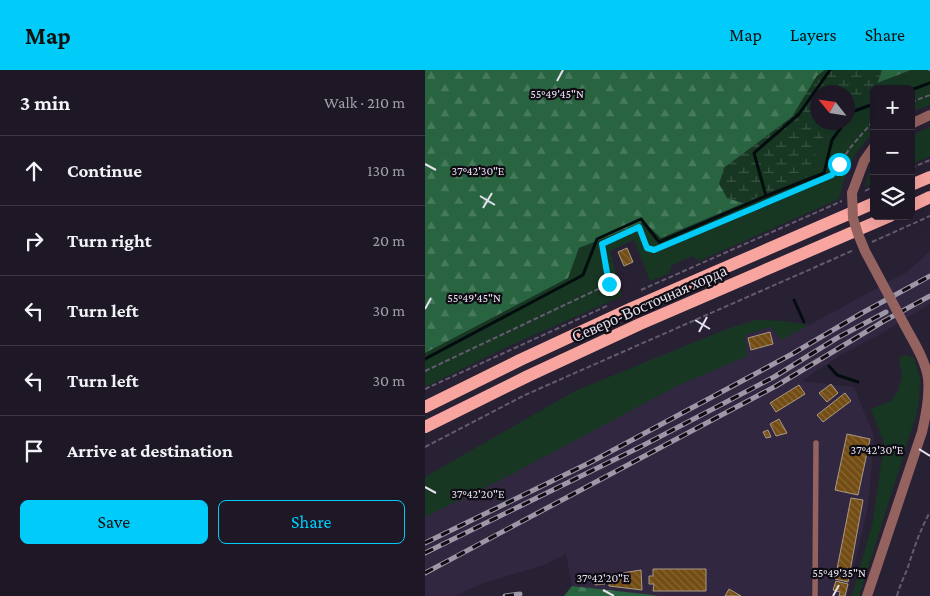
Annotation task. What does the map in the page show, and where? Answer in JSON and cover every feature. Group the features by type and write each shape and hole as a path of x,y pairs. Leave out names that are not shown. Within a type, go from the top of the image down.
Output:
{"main road":[{"path":"915,183 930,177"},
{"path":"915,204 930,197"},
{"name":"Северо-Восточная хорда","path":"425,407 632,308 870,205"},
{"name":"Северо-Восточная хорда","path":"425,426 631,328 881,220"}],"street":[{"path":"915,122 930,115"},
{"path":"867,596 922,432 927,414 928,398 928,377 921,356 865,251 853,218 852,193 864,161 870,153"}],"lane":[{"path":"815,596 816,443"}],"path":[{"path":"915,101 930,95"},
{"path":"425,371 609,284 602,244 639,227 647,248 654,250 832,175 850,148 870,125"},
{"path":"915,166 930,160"},
{"path":"873,242 930,216"},
{"path":"425,447 525,395 855,250"},
{"path":"897,596 912,552 930,512"}],"shaded area":[{"path":"930,251 930,304 839,356 802,381 854,387 874,436 868,508 847,596 658,596 572,586 566,554 544,565 481,584 455,596 425,596 425,477 575,391 727,329 756,320 783,321 809,325 907,272"}],"green space":[{"path":"425,70 825,70 810,85 792,117 724,168 727,198 744,203 661,238 644,222 579,248 568,278 425,353"},
{"path":"825,70 882,71 877,83 870,85 870,90 855,104 855,85 812,85 817,76"},
{"path":"881,70 911,70 877,83"},
{"path":"911,70 930,70 930,105 915,111 915,85 875,85"},
{"path":"810,87 810,130 827,130 814,158 813,174 744,203 727,198 719,184 724,168 792,117"},
{"path":"870,90 870,136 850,164 839,199 699,261 692,256 671,266 670,273 650,281 634,240 610,251 622,296 507,347 425,387 425,353 568,278 579,248 644,221 661,238 813,174 814,158 826,131 855,130 855,104"},
{"path":"930,127 930,156 915,163 915,133"},
{"path":"870,170 870,184 865,187"},
{"path":"756,320 783,321 809,325 781,340 771,327 745,335 747,356 677,386 516,472 425,517 425,477 575,391 727,329"},
{"path":"907,355 914,358 920,378 919,401 915,419 859,596 852,596 873,521 884,443 871,409 891,401 898,391 902,375 899,357"},
{"path":"572,586 653,595 658,596 564,596"}],"building":[{"path":"627,248 633,262 624,266 618,252"},
{"path":"770,332 773,344 751,350 748,338"},
{"path":"831,384 838,393 827,402 819,393"},
{"path":"799,385 805,394 776,412 770,403"},
{"path":"845,393 851,401 823,422 817,415"},
{"path":"779,419 787,433 776,436 770,424"},
{"path":"768,430 771,437 766,438 763,432"},
{"path":"847,434 870,439 858,495 835,490"},
{"path":"851,498 863,500 848,582 835,579"},
{"path":"653,569 706,569 706,591 653,591 654,584 649,584 649,576 653,576"},
{"path":"641,570 642,590 609,586 609,575"},
{"path":"605,577 605,584 595,585 595,578"},
{"path":"836,581 848,584 845,596 839,596 840,592 833,590"},
{"path":"729,589 741,596 725,596"}],"waterway":[{"path":"766,196 754,153 799,114 830,70"},
{"path":"915,89 930,83"},
{"path":"855,111 870,105"},
{"path":"425,359 583,275 597,239 641,219 659,242 824,173 832,140 839,130"},
{"path":"794,300 804,322"},
{"path":"829,366 837,375 858,382"}],"railway":[{"path":"425,543 591,462 792,354 930,276"},
{"path":"425,573 776,386 884,321 930,296"},
{"path":"425,553 642,446 774,377 837,338 886,312"},
{"path":"505,596 520,594"}],"route":[{"path":"609,284 602,244 639,227 647,248 654,250 832,175 839,164"}]}
